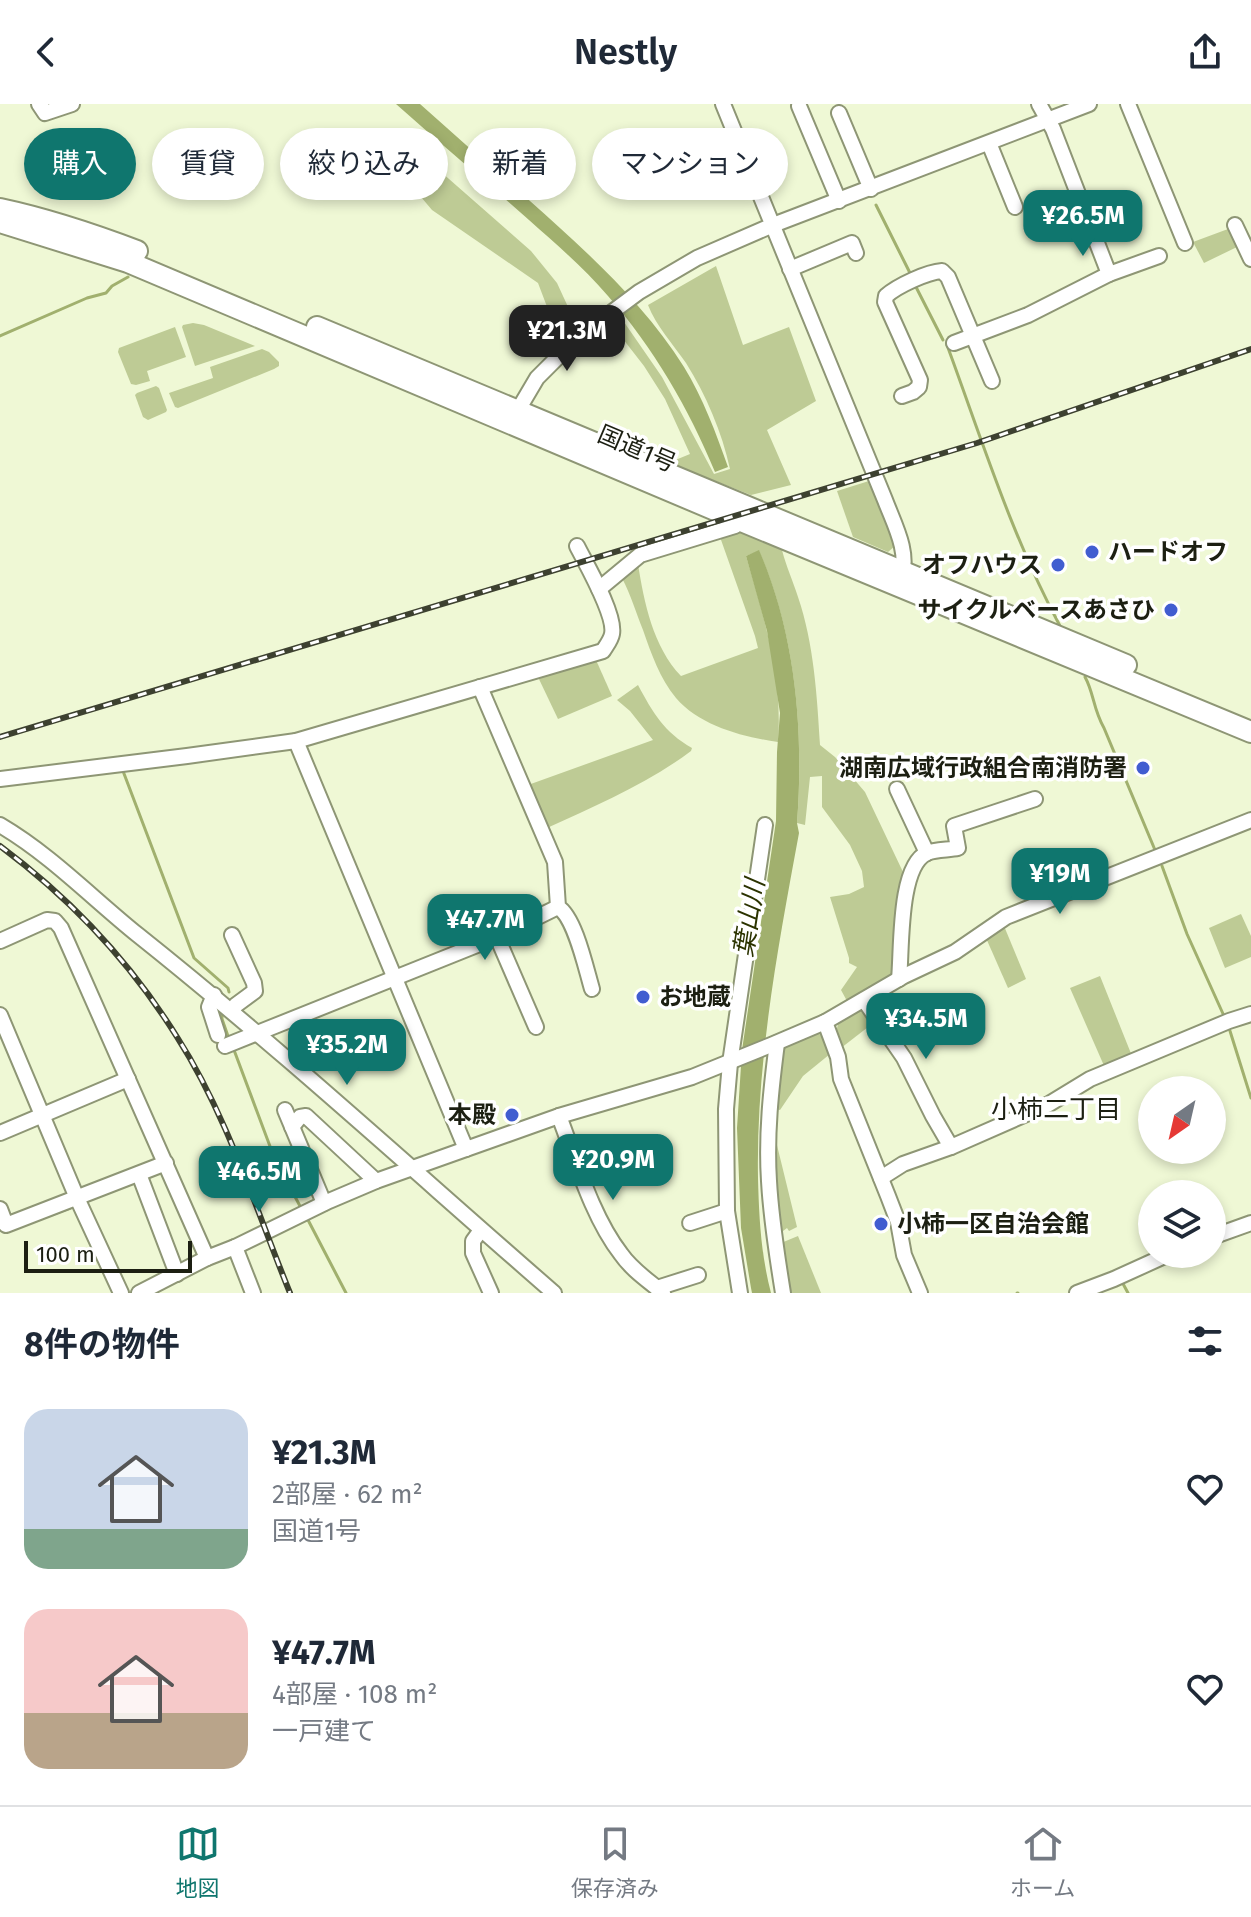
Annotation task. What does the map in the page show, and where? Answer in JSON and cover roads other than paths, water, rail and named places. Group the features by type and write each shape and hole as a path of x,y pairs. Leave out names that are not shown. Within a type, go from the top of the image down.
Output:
{"highway":[{"name":"国道1号","path":"0,209 81,231 133,250 739,520 901,578 1251,732"},
{"name":"国道1号","path":"0,222 128,262 1251,718"}],"street":[{"path":"39,104 45,113 72,104"},
{"path":"723,104 890,513 904,552 901,578"},
{"path":"1039,104 1053,129 1109,274"},
{"path":"514,418 537,378 576,339 639,292 697,258 773,225 1089,104"},
{"path":"1128,104 1185,243"},
{"path":"799,106 839,201"},
{"path":"839,113 871,189"},
{"path":"989,143 1015,207"},
{"path":"1235,225 1251,259"},
{"path":"790,269 852,243 856,253"},
{"path":"954,343 1028,315 1109,274 1159,256"},
{"path":"902,396 919,387 920,380 885,302 886,296 934,272 942,271 948,277 992,381"},
{"path":"604,586 640,555 735,526 739,520"},
{"path":"0,779 296,741 603,651 612,635 612,620 604,586 577,546"},
{"path":"480,687 555,862 558,907"},
{"path":"296,741 466,1149"},
{"path":"897,789 927,853"},
{"path":"899,979 904,900 915,862 927,853 958,848 954,826 1035,799"},
{"path":"139,1293 207,1258 376,1181 559,1116 692,1077 732,1062 825,1022 899,979 955,952 1006,917 1251,820"},
{"path":"0,825 29,842 117,918 214,995 554,1293"},
{"path":"740,1293 727,1211 726,1109 765,825"},
{"path":"214,995 209,1007 226,1041 257,1034 497,937 558,907"},
{"path":"558,907 565,911 592,989"},
{"path":"0,941 47,920 55,921 61,928 207,1258"},
{"path":"232,935 255,991 232,1011"},
{"path":"497,937 536,1027"},
{"path":"864,1000 904,1058 951,1147"},
{"path":"881,1178 903,1164 951,1147 1049,1104 1090,1079 1251,1014"},
{"path":"0,1015 77,1198 121,1293"},
{"path":"825,1022 850,1105 898,1222 904,1255 920,1293"},
{"path":"774,1044 769,1108 769,1179 783,1293"},
{"path":"0,1133 128,1079"},
{"path":"285,1110 324,1203"},
{"path":"292,1127 300,1117 306,1116 376,1181"},
{"path":"559,1116 602,1225 630,1265 660,1290 698,1275"},
{"path":"0,1209 6,1225 166,1163"},
{"path":"139,1174 177,1274"},
{"path":"690,1223 727,1211"},
{"path":"1226,1232 1251,1223"},
{"path":"481,1230 473,1241 473,1253 491,1293"},
{"path":"235,1247 253,1293"},
{"path":"1077,1293 1118,1286 1147,1268"}],"waterway":[{"path":"876,205 911,275"},
{"path":"0,336 87,298 106,293 128,277"},
{"path":"916,287 943,340"},
{"path":"947,345 1012,523 1060,626"},
{"path":"1085,677 1155,850"},
{"path":"123,771 194,958 229,992"},
{"path":"1162,866 1187,934 1224,1016"},
{"path":"222,1013 229,1039"},
{"path":"1230,1031 1251,1098"},
{"path":"234,1050 274,1157 301,1208"},
{"path":"48,1216 70,1208"},
{"path":"307,1218 346,1293"},
{"path":"1121,1280 1128,1293"}],"railway":[{"path":"0,737 977,443 1251,349"},
{"path":"0,846 51,887 98,933 140,983 177,1037 211,1098 290,1293"}],"place":[{"name":"ハードオフ","path":"1092,552"},
{"name":"オフハウス","path":"1058,565"},
{"name":"サイクルベースあさひ","path":"1171,610"},
{"name":"湖南広域行政組合南消防署","path":"1143,768"},
{"name":"お地蔵","path":"643,997"},
{"name":"本殿","path":"512,1115"},
{"name":"小柿一区自治会館","path":"881,1224"}],"district":[{"name":"小柿二丁目","path":"1056,1109"}],"water label":[{"name":"葉山川","path":"749,918"}]}
